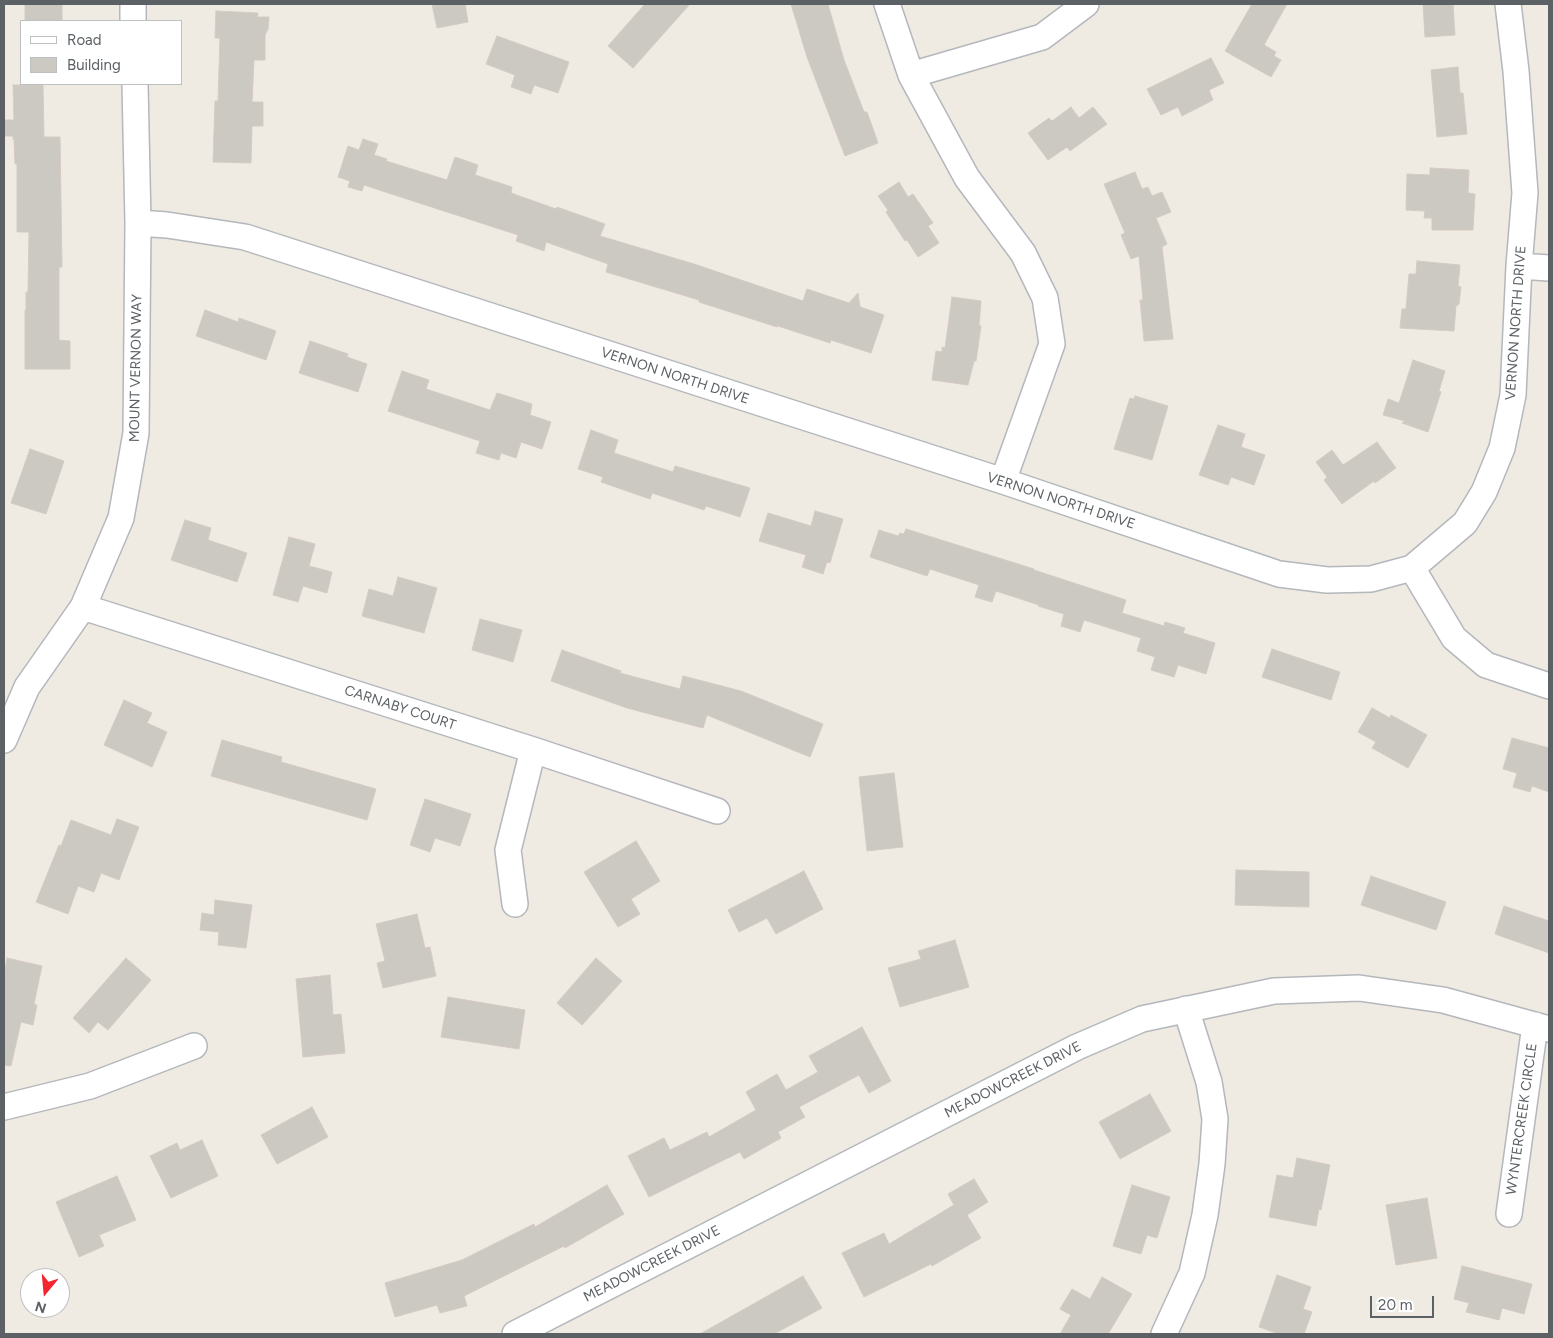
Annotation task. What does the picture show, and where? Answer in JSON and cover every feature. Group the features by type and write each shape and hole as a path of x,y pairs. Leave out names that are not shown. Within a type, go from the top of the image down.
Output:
{"street":[{"path":"133,4 133,20"},
{"path":"887,4 910,75 967,178 1023,253 1045,298 1052,344 1003,481"},
{"path":"910,75 1042,37 1086,4"},
{"name":"VERNON NORTH DRIVE","path":"138,223 167,224 245,237 1003,481 1279,574 1326,580 1370,579 1412,568 1465,523 1484,492 1502,448 1513,395 1519,266 1525,193 1516,70 1508,4"},
{"name":"MOUNT VERNON WAY","path":"4,740 27,687 83,607 122,518 136,433 138,223 135,85"},
{"path":"1519,266 1549,268"},
{"path":"1412,568 1454,638 1486,664 1549,686"},
{"name":"CARNABY COURT","path":"83,607 717,810"},
{"path":"515,904 508,850 533,750"},
{"name":"MEADOWCREEK DRIVE","path":"516,1334 1077,1047 1142,1019 1274,991 1359,988 1442,1000 1542,1027"},
{"path":"1164,1334 1192,1273 1205,1215 1212,1164 1215,1119 1209,1082 1186,1009"},
{"name":"WYNTERCREEK CIRCLE","path":"1509,1214 1542,1027"},
{"path":"4,1107 90,1086 194,1046"}],"building":[{"path":"25,4 62,4 62,20 25,20"},
{"path":"432,4 465,4 468,22 437,28"},
{"path":"645,4 690,4 633,68 608,46"},
{"path":"791,4 828,4 844,60 864,112 867,112 878,143 845,156 807,57"},
{"path":"1252,4 1287,4 1264,45 1276,52 1274,56 1281,60 1271,77 1225,51"},
{"path":"1423,4 1453,4 1455,35 1425,37"},
{"path":"216,11 258,13 257,17 269,17 268,29 265,35 265,60 254,60 252,102 263,102 263,126 252,126 251,163 213,162 215,101 218,101 220,38 215,38"},
{"path":"497,36 569,62 558,93 534,85 531,94 511,87 515,75 486,64"},
{"path":"1211,58 1224,83 1209,90 1213,100 1182,116 1178,107 1161,115 1147,89"},
{"path":"1458,67 1467,134 1437,137 1431,70"},
{"path":"13,85 43,85 44,137 60,137 62,267 59,267 59,340 70,341 70,369 25,369 25,310 26,292 28,292 29,232 17,232 17,164 15,164 14,139 13,136 4,136 4,120 14,120"},
{"path":"1071,107 1079,118 1093,107 1107,124 1070,151 1067,147 1048,160 1028,133 1049,118 1052,121"},
{"path":"363,139 378,144 374,155 387,159 386,161 447,180 455,157 478,165 475,175 512,187 511,193 605,224 600,236 694,264 803,301 807,289 849,303 858,293 860,307 884,315 871,353 831,340 830,343 777,327 699,302 699,300 606,272 608,264 546,242 544,251 516,241 518,235 364,185 362,191 348,187 350,181 338,177 348,146 359,150"},
{"path":"1430,168 1469,170 1468,193 1475,194 1473,230 1432,230 1432,218 1424,218 1425,211 1406,210 1407,174 1430,175"},
{"path":"1135,172 1142,189 1148,187 1152,196 1162,192 1171,212 1156,218 1167,244 1162,247 1173,339 1144,341 1140,300 1143,300 1139,256 1131,259 1121,235 1125,233 1104,184"},
{"path":"899,182 908,197 913,194 933,223 928,226 939,243 918,257 907,240 905,241 878,196"},
{"path":"1417,261 1460,265 1458,286 1461,287 1459,304 1456,306 1454,331 1400,328 1402,309 1406,309 1409,274 1416,274"},
{"path":"952,297 981,301 979,326 981,326 976,361 974,361 968,385 932,380 936,351 942,352 942,347 945,348"},
{"path":"205,310 238,322 239,318 276,331 266,360 196,336"},
{"path":"310,341 348,354 347,357 367,364 358,392 299,373"},
{"path":"1413,360 1445,371 1439,391 1441,392 1428,432 1402,423 1405,421 1383,415 1388,399 1399,403"},
{"path":"402,371 429,380 426,389 490,410 497,393 532,404 530,415 551,422 542,449 521,442 516,458 501,453 499,460 476,453 480,441 388,411"},
{"path":"1135,396 1168,406 1152,460 1114,449 1130,398 1134,399"},
{"path":"1218,425 1245,434 1241,447 1265,455 1254,485 1231,477 1228,485 1199,475"},
{"path":"591,430 618,440 614,453 673,472 675,466 750,488 740,517 706,506 704,510 652,493 650,499 601,482 603,477 578,469"},
{"path":"1377,442 1396,468 1342,504 1324,480 1327,477 1316,462 1332,450 1343,465"},
{"path":"30,449 64,461 46,514 11,503"},
{"path":"815,511 843,519 830,563 827,562 823,574 802,567 806,555 759,541 768,513 811,526"},
{"path":"185,520 211,528 208,540 247,553 237,582 171,560"},
{"path":"906,529 1126,600 1122,613 1164,626 1165,622 1185,628 1183,633 1215,643 1206,674 1178,665 1174,677 1151,670 1155,657 1137,651 1141,638 1084,620 1080,632 1061,626 1064,614 1039,605 996,591 992,602 975,597 979,585 930,569 927,576 870,557 879,530 898,536 900,533 904,534"},
{"path":"289,537 315,544 309,566 332,572 327,593 303,586 298,602 273,595"},
{"path":"398,577 437,588 424,633 362,616 369,589 393,596"},
{"path":"480,619 522,630 513,662 472,650"},
{"path":"1272,649 1340,672 1331,700 1262,677"},
{"path":"562,650 621,671 620,673 680,689 683,676 741,691 823,724 810,757 707,715 703,728 627,708 551,681"},
{"path":"124,700 152,713 147,723 167,732 152,767 104,745"},
{"path":"1372,708 1390,718 1391,715 1427,735 1408,768 1372,748 1376,742 1358,732"},
{"path":"1512,738 1549,748 1549,792 1532,786 1530,792 1513,787 1517,773 1503,769"},
{"path":"222,740 282,757 281,762 376,789 367,820 211,776"},
{"path":"894,773 903,847 867,851 859,777"},
{"path":"425,799 471,814 460,846 435,838 430,852 410,845"},
{"path":"117,819 139,827 119,880 101,873 94,892 78,886 68,914 36,902 71,820 111,835"},
{"path":"636,841 660,881 631,899 640,914 618,927 584,872"},
{"path":"1236,870 1309,872 1309,907 1235,905"},
{"path":"804,871 823,909 776,934 767,918 739,932 728,910"},
{"path":"1371,876 1446,902 1436,930 1361,905"},
{"path":"215,900 252,905 246,948 218,945 219,932 200,930 202,913 214,915"},
{"path":"1504,906 1549,921 1549,953 1495,934"},
{"path":"417,914 425,948 430,947 436,976 383,988 377,963 385,961 376,924"},
{"path":"955,940 969,987 900,1007 888,968 921,959 918,951"},
{"path":"7,958 42,966 34,1004 37,1005 33,1025 21,1022 11,1066 4,1065 4,976"},
{"path":"126,958 151,980 108,1030 98,1022 89,1033 73,1018"},
{"path":"596,958 622,981 582,1025 557,1003"},
{"path":"330,975 333,1015 341,1014 345,1053 303,1057 296,979"},
{"path":"448,997 525,1010 519,1049 441,1037"},
{"path":"862,1027 891,1081 869,1093 859,1075 799,1107 805,1117 778,1132 781,1138 744,1159 740,1152 649,1197 628,1156 664,1138 670,1150 707,1132 709,1137 756,1110 746,1092 777,1074 786,1090 818,1072 809,1056"},
{"path":"1150,1094 1171,1131 1120,1159 1099,1122"},
{"path":"312,1107 328,1137 277,1164 261,1135"},
{"path":"202,1140 218,1176 171,1198 150,1156 177,1143 180,1150"},
{"path":"1297,1158 1330,1165 1316,1226 1269,1217 1277,1175 1293,1178"},
{"path":"117,1176 136,1220 99,1235 104,1246 79,1257 56,1202"},
{"path":"974,1179 988,1202 967,1215 981,1238 932,1266 931,1264 864,1297 842,1253 884,1233 889,1244 954,1205 948,1194"},
{"path":"607,1185 624,1214 565,1248 564,1246 464,1296 467,1306 440,1313 437,1305 395,1317 385,1283 462,1260 534,1224 535,1227"},
{"path":"1132,1185 1170,1197 1157,1238 1147,1235 1141,1254 1113,1246"},
{"path":"1427,1198 1437,1258 1396,1265 1386,1205"},
{"path":"1462,1266 1532,1284 1524,1314 1502,1308 1499,1320 1466,1312 1469,1303 1454,1299"},
{"path":"1277,1275 1311,1287 1303,1309 1312,1312 1304,1334 1279,1334 1259,1327"},
{"path":"803,1276 822,1308 774,1334 700,1334"},
{"path":"1102,1277 1132,1294 1108,1334 1060,1334 1071,1315 1060,1309 1072,1289 1090,1299"}]}
